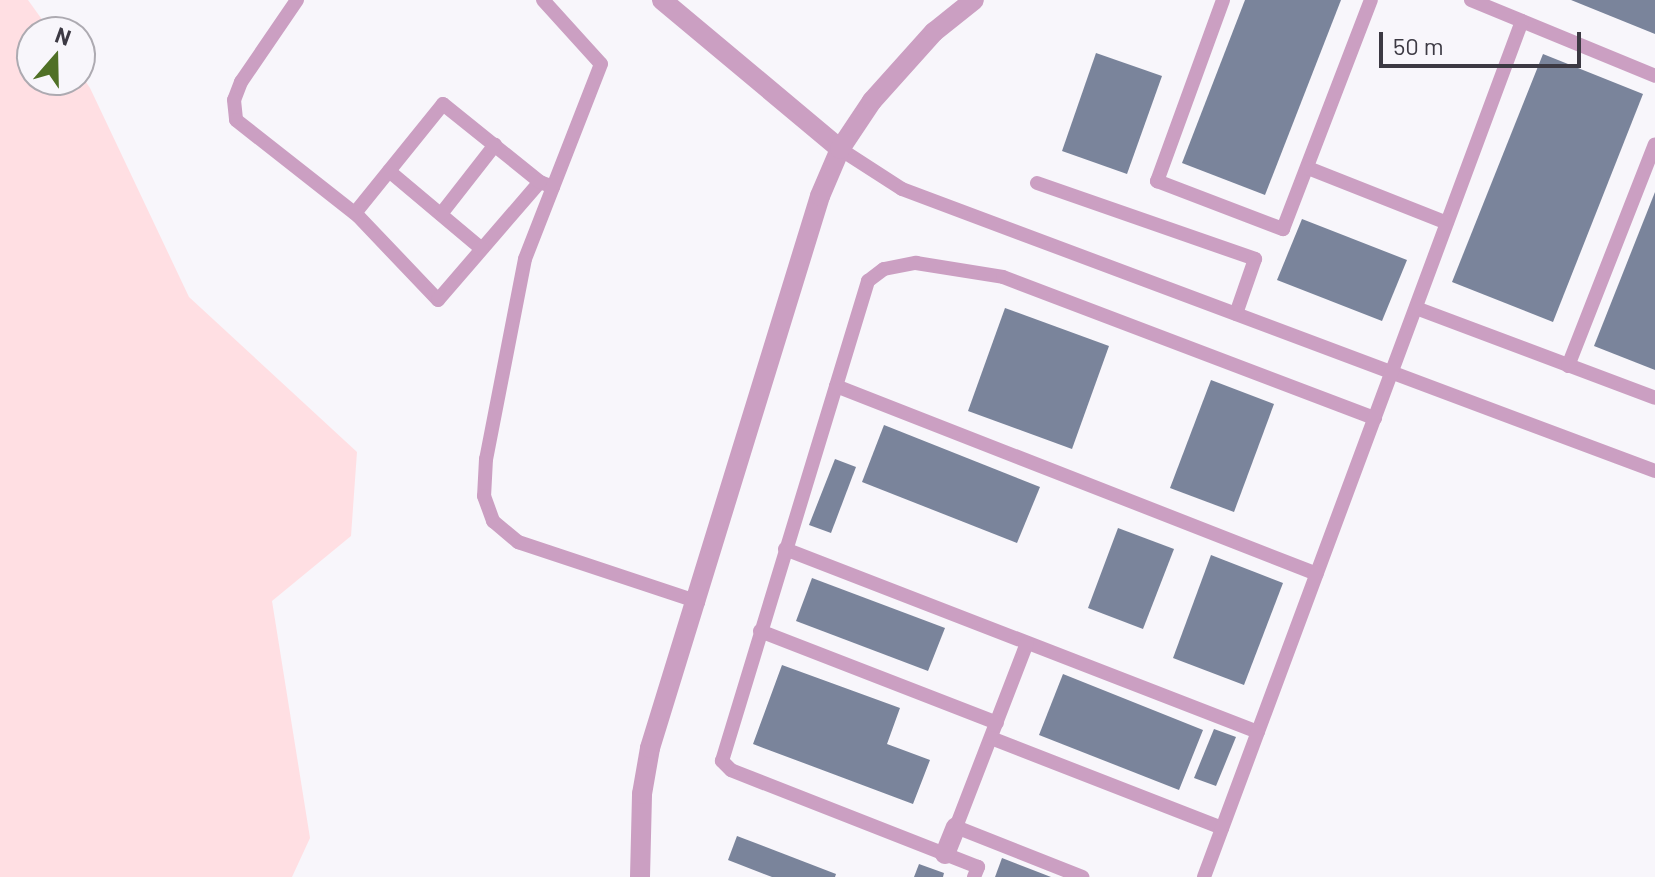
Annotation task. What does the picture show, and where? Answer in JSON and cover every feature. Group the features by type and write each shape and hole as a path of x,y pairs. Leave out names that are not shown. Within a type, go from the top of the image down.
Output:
{"street":[{"path":"662,0 840,149"},
{"path":"640,877 642,794 650,748 698,602 820,196 840,149 896,71 974,0"},
{"path":"945,854 956,827"}],"lane":[{"path":"297,0 241,82 234,100 236,120 355,213 438,300 482,249 546,184"},
{"path":"543,0 601,64 546,184 525,259 486,459 484,496 493,521 518,542 698,602"},
{"path":"1223,0 1157,181 1283,229 1371,0"},
{"path":"1472,0 1655,76"},
{"path":"1204,877 1522,21"},
{"path":"355,213 443,104 546,184"},
{"path":"1568,366 1655,144"},
{"path":"441,214 495,145"},
{"path":"840,149 902,189 1655,471"},
{"path":"1308,168 1447,223"},
{"path":"389,171 482,249"},
{"path":"1037,183 1255,259 1236,314"},
{"path":"974,877 978,867 731,770 722,761 868,281 884,269 916,263 1003,277 1375,418"},
{"path":"1416,308 1655,398"},
{"path":"836,386 1317,574"},
{"path":"785,549 1258,732"},
{"path":"760,631 997,723"},
{"path":"1027,643 956,827 1082,877"},
{"path":"991,738 1222,828"}],"shaded area":[{"path":"0,0 28,0 40,16 16,16 16,96 94,96 189,297 357,452 351,536 272,601 310,838 292,877 0,877"}],"building":[{"path":"1245,0 1341,0 1265,195 1182,163"},
{"path":"1571,0 1655,0 1655,34"},
{"path":"1096,53 1162,76 1127,174 1062,151"},
{"path":"1543,54 1643,94 1553,322 1452,282"},
{"path":"1655,192 1655,370 1594,346"},
{"path":"1302,219 1407,260 1382,321 1277,280"},
{"path":"1005,308 1109,346 1072,449 968,411"},
{"path":"1211,380 1274,404 1234,512 1170,488"},
{"path":"884,425 1040,487 1017,543 862,482"},
{"path":"835,459 856,467 831,533 809,525"},
{"path":"1118,528 1174,549 1143,629 1088,608"},
{"path":"1211,555 1283,583 1244,685 1173,658"},
{"path":"812,578 945,628 928,671 796,621"},
{"path":"782,665 900,708 887,744 930,760 913,804 753,744"},
{"path":"1063,674 1203,730 1179,790 1039,735"},
{"path":"1214,729 1236,737 1216,786 1194,778"},
{"path":"737,836 836,874 835,877 772,877 728,860"},
{"path":"1002,858 1051,877 995,877"},
{"path":"919,864 944,873 943,877 914,877"}]}
